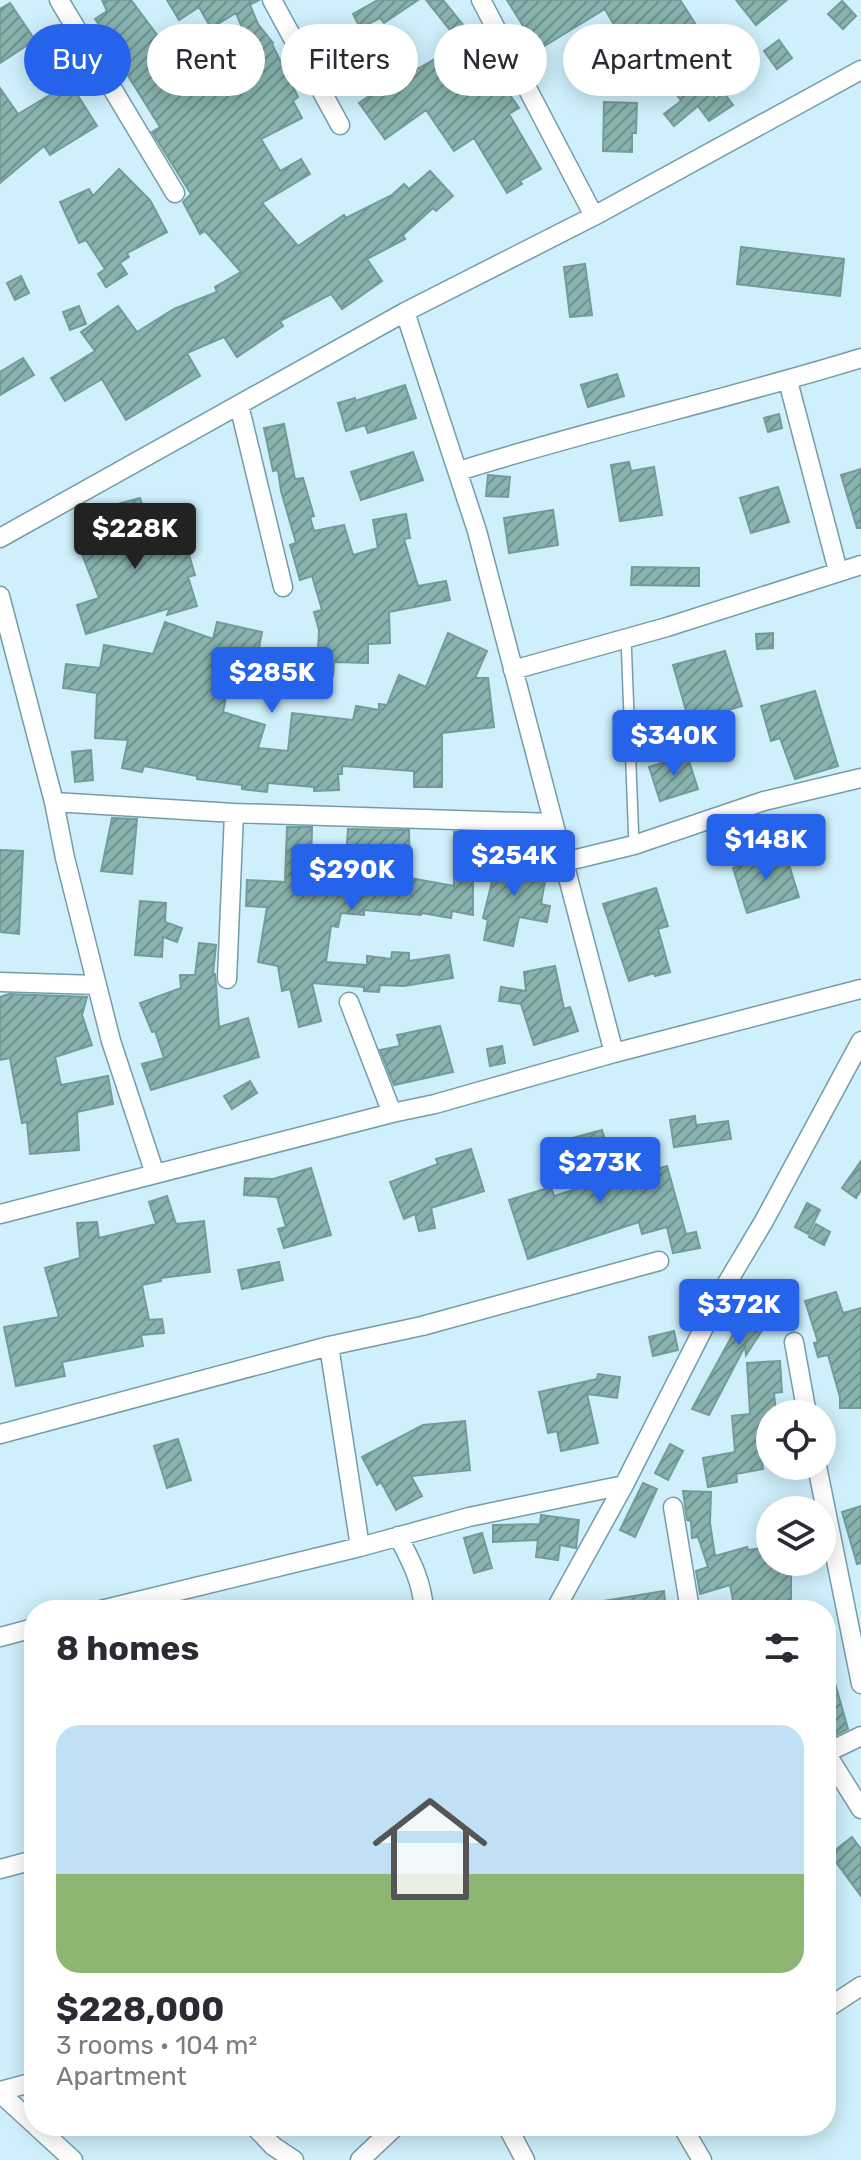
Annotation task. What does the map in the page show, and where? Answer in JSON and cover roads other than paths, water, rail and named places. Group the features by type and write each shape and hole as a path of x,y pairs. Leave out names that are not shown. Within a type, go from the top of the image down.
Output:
{"street":[{"path":"59,0 175,193"},
{"path":"272,0 340,125"},
{"path":"481,0 594,216"},
{"path":"0,538 405,312 594,216 861,70"},
{"path":"405,312 459,471 614,1053"},
{"path":"459,471 649,415 788,381 861,358"},
{"path":"788,381 838,571"},
{"path":"239,405 283,587"},
{"path":"513,670 861,565"},
{"path":"0,596 54,802 111,1041 155,1174"},
{"path":"564,862 634,845 764,801 861,778"},
{"path":"54,802 234,813 553,823"},
{"path":"227,979 234,813"},
{"path":"0,982 97,985"},
{"path":"0,1214 435,1104 614,1053 861,989"},
{"path":"349,1002 392,1113"},
{"path":"561,1600 624,1485 724,1288 764,1221 861,1041"},
{"path":"0,1434 329,1346 422,1326 659,1261"},
{"path":"794,1342 804,1400"},
{"path":"329,1346 360,1547"},
{"path":"820,1480 861,1684"},
{"path":"168,1600 469,1517 624,1485"},
{"path":"673,1507 688,1600"},
{"path":"398,1536 417,1570 423,1600"},
{"path":"0,1637 24,1631"},
{"path":"836,1748 861,1736"},
{"path":"836,1769 861,1809"},
{"path":"0,1869 24,1863"},
{"path":"836,2002 861,1986"},
{"path":"0,2092 24,2085"},
{"path":"0,2092 24,2115"},
{"path":"47,2136 73,2160"},
{"path":"264,2136 294,2160"},
{"path":"360,2160 385,2136"},
{"path":"512,2136 525,2160"},
{"path":"688,2136 702,2160"}],"lane":[{"path":"626,638 634,845"}]}
